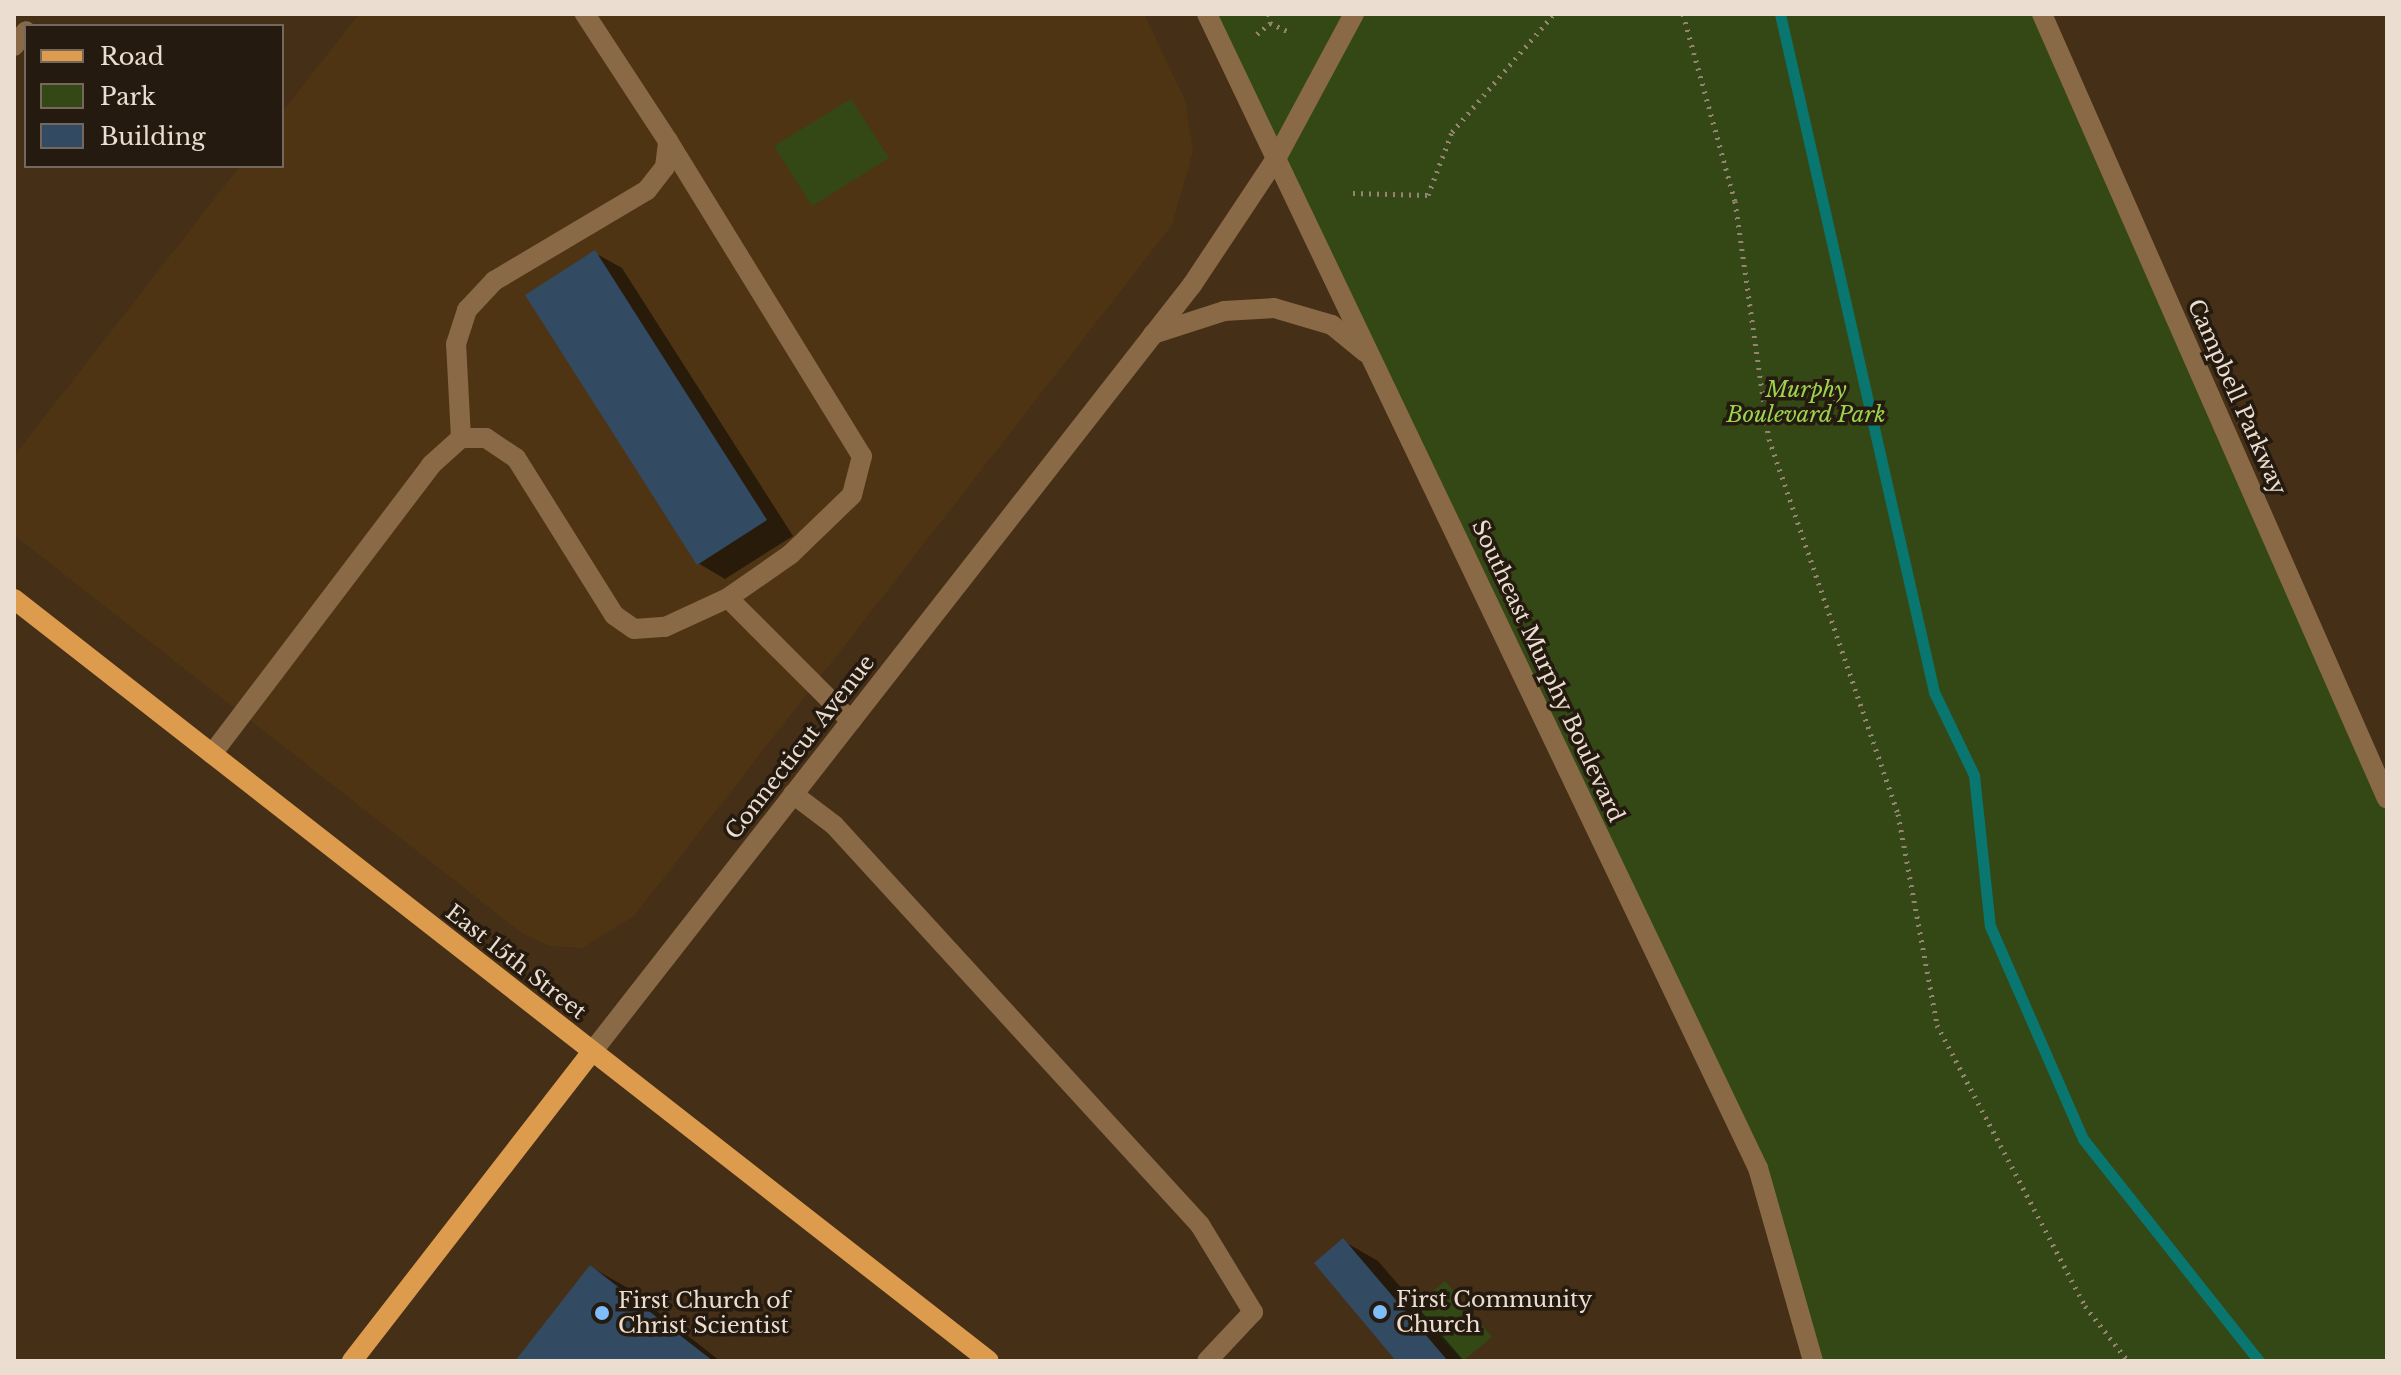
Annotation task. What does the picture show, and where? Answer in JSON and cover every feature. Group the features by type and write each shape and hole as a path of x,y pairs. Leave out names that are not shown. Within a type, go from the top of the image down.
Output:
{"main road":[{"name":"East 15th Street","path":"14,599 989,1361"},
{"name":"Connecticut Avenue","path":"352,1361 592,1052"}],"street":[{"path":"212,754 431,465 461,438 486,438 516,458 614,615 634,629 665,627 728,598 791,554 852,495 862,456 668,141 585,14"},
{"name":"Southeast Murphy Boulevard","path":"1207,14 1758,1168 1813,1361"},
{"name":"Connecticut Avenue","path":"592,1052 1153,334 1277,157 1354,14"},
{"name":"Campbell Parkway","path":"2042,14 2387,799"},
{"path":"461,438 456,344 467,310 494,281 647,190 665,167 668,141"},
{"path":"1153,334 1224,311 1291,310 1332,325 1375,363"},
{"path":"728,598 851,721"},
{"path":"793,794 834,825 1200,1225 1253,1312 1207,1361"}],"path":[{"path":"1269,14 1270,23"},
{"path":"1353,193 1428,195 1452,132 1554,14"},
{"path":"1683,14 1735,201 1769,439 1894,801 1937,1025 2085,1306 2128,1361"},
{"path":"1270,23 1287,31"},
{"path":"1257,34 1270,23"}],"shaded area":[{"path":"359,14 1144,14 1185,100 1193,151 1172,225 634,916 582,948 550,946 523,934 14,535 14,456 238,168 284,168 284,109"}],"green space":[{"name":"Murphy Boulevard Park","path":"1207,14 2042,14 2387,799 2387,1361 1813,1361 1757,1168"},
{"path":"851,99 889,158 812,206 774,146"},
{"path":"1445,1281 1492,1337 1463,1361 1412,1309"}],"building":[{"path":"595,250 767,520 697,565 525,295"},
{"name":"First Community Church","path":"1343,1238 1448,1361 1396,1361 1314,1263"},
{"name":"First Church of Christ Scientist","path":"590,1265 713,1361 515,1361"}],"waterway":[{"path":"1780,14 1934,692 1974,775 1990,926 2083,1139 2259,1361"}],"place":[{"name":"First Community Church","path":"1380,1312"},
{"name":"First Church of Christ Scientist","path":"602,1313"}]}
